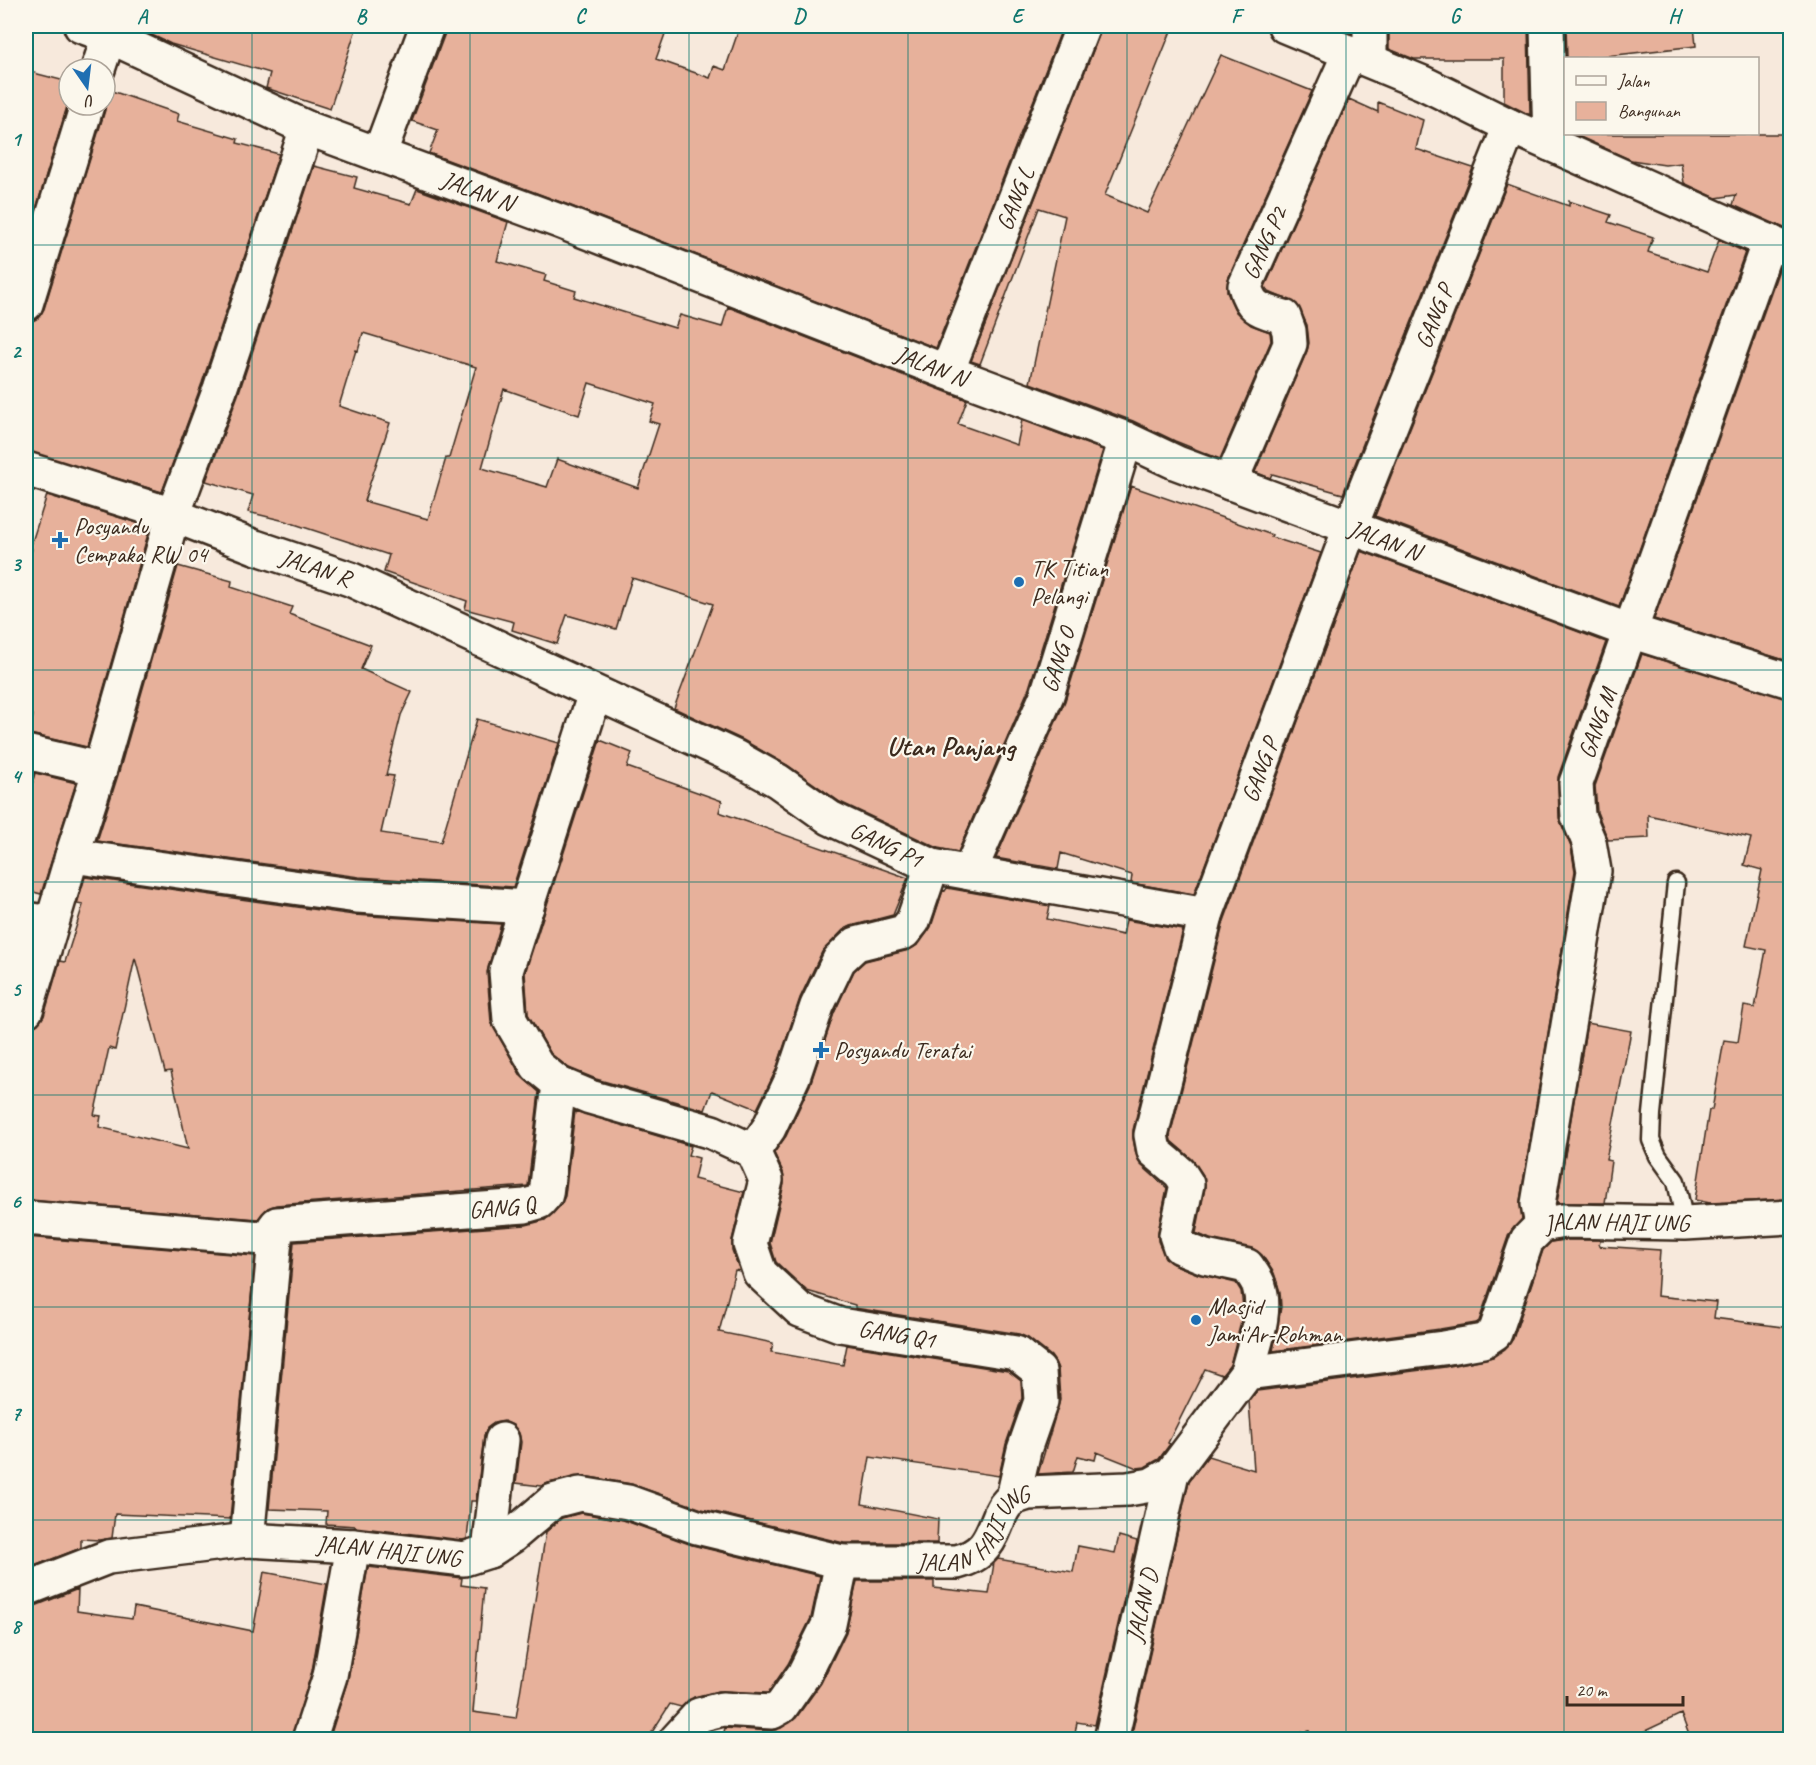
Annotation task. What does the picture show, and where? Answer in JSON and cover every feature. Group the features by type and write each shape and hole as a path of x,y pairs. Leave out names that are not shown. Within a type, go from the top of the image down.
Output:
{"street":[{"path":"379,155 428,26"},
{"name":"GANG L","path":"947,372 1083,26"},
{"path":"1285,26 1423,83 1510,126 1780,246"},
{"path":"1360,56 1370,26"},
{"path":"1547,26 1550,144"},
{"path":"95,31 97,57"},
{"name":"JALAN N","path":"95,31 307,128 570,225 1126,439 1177,463 1630,631 1791,681"},
{"name":"GANG P2","path":"1230,483 1290,344 1289,330 1284,317 1254,307 1248,298 1245,286 1360,56"},
{"path":"26,304 83,117"},
{"name":"GANG P","path":"1247,1373 1262,1305 1259,1286 1247,1266 1205,1257 1180,1247 1176,1235 1187,1184 1180,1173 1154,1151 1151,1135 1206,915 1350,528 1510,126"},
{"path":"26,1010 39,921 72,856 100,769 173,515 224,378 307,128"},
{"name":"GANG M","path":"1542,1225 1538,1204 1594,871 1590,842 1578,816 1576,783 1630,631 1780,246"},
{"name":"GANG O","path":"969,873 1047,695 1126,439"},
{"name":"JALAN R","path":"26,469 173,515 255,547 350,579 595,693"},
{"path":"595,693 506,971 510,1020 537,1066 559,1084 590,1097 712,1132 753,1151 769,1128 793,1077 817,1006 839,960 856,944 904,932 913,921 932,866"},
{"name":"GANG P1","path":"595,693 735,757 778,781 830,818 932,866 1206,915"},
{"path":"26,752 100,769"},
{"path":"72,856 357,896 527,907"},
{"name":"GANG Q","path":"275,1239 274,1228 277,1224 282,1223 525,1206 539,1202 546,1194 559,1084"},
{"name":"GANG Q1","path":"753,1151 766,1180 750,1244 760,1274 800,1310 840,1325 1016,1353 1039,1371 1041,1401 1024,1450 1013,1498"},
{"name":"JALAN HAJI UNG","path":"26,1589 108,1557 248,1540 353,1546 464,1558 489,1551 512,1536 553,1501 580,1494 628,1502 697,1527 842,1562 957,1562 980,1552 989,1541 1005,1505 1013,1498 1028,1493 1128,1489 1151,1485 1172,1473 1247,1373 1432,1350 1483,1341 1494,1333 1527,1240 1542,1225 1563,1221 1684,1223 1791,1217"},
{"path":"26,1218 275,1239 248,1540"},
{"path":"489,1551 502,1440"},
{"name":"JALAN D","path":"1111,1740 1172,1473"},
{"path":"309,1740 330,1676 353,1546"},
{"path":"676,1740 699,1715 722,1708 772,1712 781,1707 804,1674 829,1624 842,1562"}],"lane":[{"path":"1676,883 1651,1140 1658,1156 1676,1181 1684,1223"}],"building":[{"path":"137,26 357,26 330,109 266,88 270,73 171,44"},
{"path":"445,26 640,26 665,34 656,59 710,78 714,66 725,70 740,26 1063,26 936,348 429,153 438,130 412,121 445,33"},
{"path":"1101,26 1173,26 1105,195 1147,213 1221,55 1312,91 1228,279 1227,292 1236,312 1251,325 1270,332 1271,341 1220,459 1133,421 1030,383 1065,216 1039,208 980,364 971,361"},
{"path":"1454,26 1528,26 1530,115 1504,102 1504,59 1414,59 1389,49 1389,28 1454,28"},
{"path":"1566,26 1694,26 1696,46 1598,57 1567,57"},
{"path":"26,71 57,79 57,117 64,117 26,242"},
{"path":"117,93 179,114 177,121 238,139 237,143 279,154 202,383 162,492 26,451 26,322 38,318 44,309 103,117 117,117"},
{"path":"1349,99 1378,112 1378,102 1423,120 1416,149 1473,168 1343,494 1272,474 1270,478 1255,472 1309,343 1307,325 1297,304 1269,292 1265,287"},
{"path":"1791,134 1791,231 1733,205 1736,195 1716,198 1684,183 1681,163 1665,165 1631,160 1578,136"},
{"path":"314,166 357,177 354,188 411,204 417,189 508,222 497,261 546,275 544,281 576,291 574,297 675,328 680,315 722,327 728,307 967,400 958,424 1017,445 1022,420 1103,450 1029,688 958,852 938,848 840,802 787,765 743,740 674,708 713,604 632,578 616,629 567,615 557,644 512,630 514,622 465,609 467,601 384,572 389,555 285,521 248,512 253,495 206,481 238,395","holes":["363,333 476,367 428,519 364,501 390,423 339,406","589,383 655,404 649,421 659,424 638,488 557,459 547,487 482,468 504,389 579,415"]},
{"path":"1507,184 1569,206 1569,201 1611,215 1608,222 1653,237 1648,252 1707,272 1719,240 1745,252 1619,607 1375,516"},
{"path":"1780,267 1791,269 1791,662 1654,619"},
{"path":"1131,486 1321,553 1194,894 1131,883 1132,875 1061,853 1058,869 996,858 1065,701"},
{"path":"47,495 150,527 87,747 30,734 33,715 26,712 26,574 32,549 30,548"},
{"path":"1361,551 1606,642 1558,777 1559,818 1571,847 1575,871 1520,1201 1522,1219 1509,1234 1479,1321 1440,1329 1273,1351 1281,1307 1280,1292 1274,1273 1262,1255 1252,1248 1210,1239 1196,1233 1205,1188 1203,1175 1192,1159 1171,1141 1170,1136 1224,921"},
{"path":"178,566 232,581 231,587 292,607 289,614 371,645 361,669 412,692 401,715 386,775 394,776 381,833 441,842 477,719 559,743 513,887 359,877 97,841"},
{"path":"1642,654 1791,699 1791,1199 1710,1203 1695,1200 1709,1110 1712,1110 1724,1040 1738,1042 1744,1006 1755,1008 1766,950 1746,946 1762,870 1744,865 1751,838 1648,815 1649,838 1608,840 1597,812 1595,786"},
{"path":"600,740 632,753 627,767 722,801 719,812 908,878 893,915 843,930 822,952 800,998 776,1070 757,1109 712,1091 705,1110 596,1079 569,1068 551,1054 528,1014 525,973"},
{"path":"35,773 76,783 41,894 26,890 26,809"},
{"path":"85,877 354,915 501,924 487,972 491,1022 521,1076 539,1092 528,1186 276,1205 268,1208 258,1219 26,1200 26,1028 38,1024 44,1016 60,961 65,962 83,905 77,904","holes":["135,958 165,1072 171,1071 188,1149 99,1127 101,1116 94,1115 109,1048 115,1050"]},
{"path":"947,888 1050,906 1047,919 1123,935 1126,920 1183,930 1133,1130 1133,1138 1141,1165 1167,1188 1158,1232 1158,1241 1166,1259 1198,1274 1236,1283 1241,1291 1243,1307 1230,1365 1222,1375 1205,1369 1168,1443 1170,1444 1159,1459 1145,1467 1137,1468 1097,1452 1095,1460 1078,1456 1073,1472 1038,1474 1060,1400 1058,1369 1051,1356 1028,1338 1019,1334 855,1308 855,1305 807,1291 776,1262 770,1243 784,1184 783,1172 774,1153 786,1136 810,1085 834,1013 854,971 865,961 909,950 919,944 931,927 943,890"},
{"path":"1587,1023 1631,1031 1606,1160 1611,1161 1605,1203 1557,1203"},
{"path":"575,1111 691,1146 688,1155 699,1158 694,1179 744,1192 732,1240 732,1250 740,1271 735,1270 719,1332 773,1343 771,1352 843,1365 847,1345 1008,1371 1021,1381 1022,1398 1006,1444 999,1476 870,1457 862,1504 938,1519 937,1543 844,1543 702,1509 631,1484 583,1476 541,1486 516,1483 521,1442 519,1433 513,1425 504,1421 494,1423 487,1428 484,1437 476,1501 471,1501 467,1539 326,1524 327,1511 269,1509 294,1242 526,1225 545,1220 560,1206 565,1196"},
{"path":"26,1237 255,1256 230,1519 115,1514 112,1538 81,1539 81,1548 26,1569"},
{"path":"1600,1240 1599,1246 1660,1250 1657,1296 1716,1302 1714,1318 1791,1328 1791,1740 1691,1740 1681,1714 1626,1740 1311,1740 1309,1731 1268,1739 1192,1736 1192,1740 1167,1740 1132,1733 1189,1481 1208,1456 1254,1470 1249,1401 1257,1391 1445,1367 1493,1357 1505,1349 1513,1339 1543,1250 1551,1242"},
{"path":"581,1513 623,1520 692,1545 820,1576 811,1618 788,1664 768,1693 718,1691 694,1697 681,1707 670,1704 647,1740 329,1740 348,1679 368,1567 462,1578 461,1585 484,1588 473,1712 516,1718 546,1532 562,1518"},
{"path":"1119,1536 1137,1541 1095,1725 1077,1722 1074,1740 722,1740 725,1728 772,1731 796,1718 821,1683 846,1632 857,1581 934,1581 934,1588 989,1594 994,1563 998,1559 1073,1572 1078,1546 1115,1553"},
{"path":"264,1572 327,1584 312,1671 291,1740 26,1740 26,1671 35,1606 78,1589 77,1611 132,1619 134,1607 253,1631"}],"place":[{"name":"Posyandu Cempaka RW 04","path":"60,540"},
{"name":"TK Titian Pelangi","path":"1019,582"},
{"name":"Posyandu Teratai","path":"821,1050"},
{"name":"Masjid Jami'Ar-Rohman","path":"1196,1320"}],"district":[{"name":"Utan Panjang","path":"951,746"}]}
